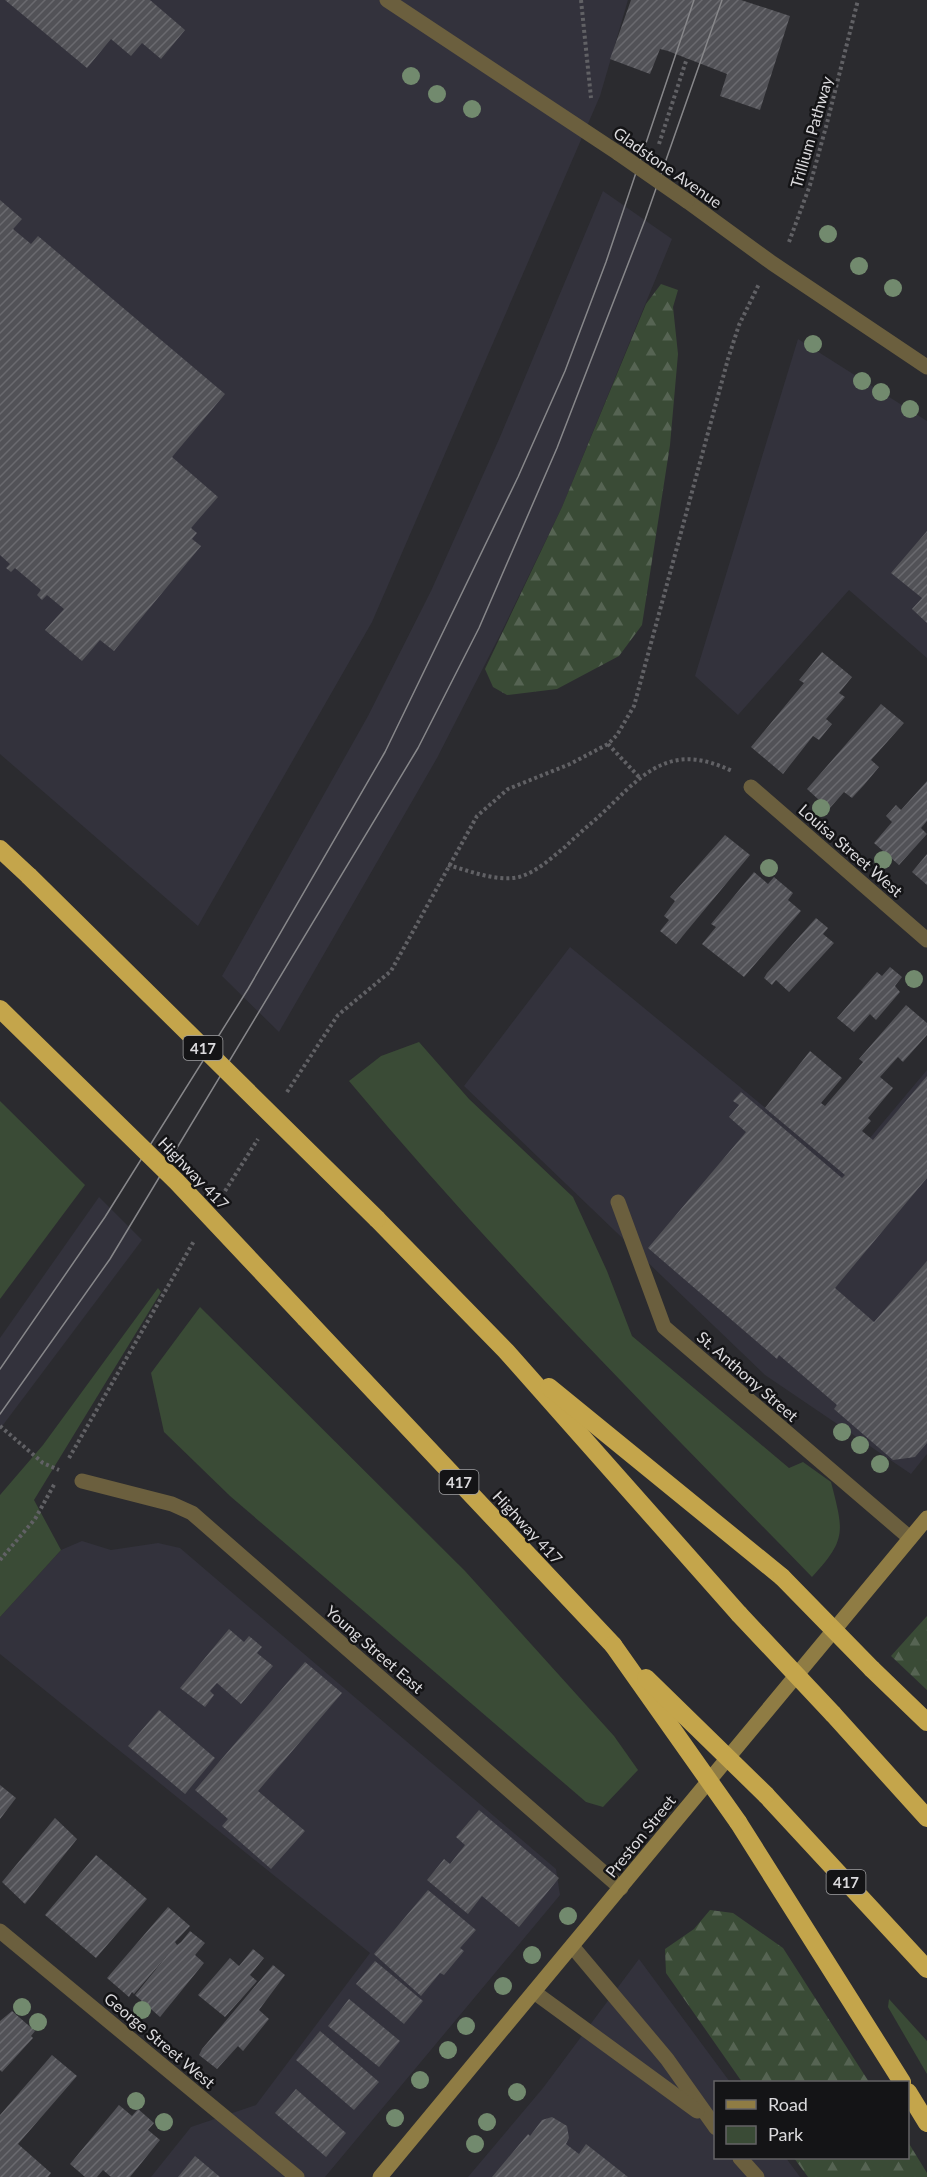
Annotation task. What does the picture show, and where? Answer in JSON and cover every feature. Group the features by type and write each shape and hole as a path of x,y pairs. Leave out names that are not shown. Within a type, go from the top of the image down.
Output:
{"highway":[{"name":"417","path":"0,849 377,1219 506,1351 739,1614 927,1818"},
{"name":"Highway 417","path":"0,1009 177,1182 613,1646 766,1795 927,1969"},
{"path":"506,1351 782,1577 927,1722"},
{"path":"613,1646 738,1822 901,2081"},
{"path":"909,2094 927,2123"}],"main road":[{"name":"Preston Street","path":"380,2177 927,1518"}],"street":[{"name":"Gladstone Avenue","path":"387,0 618,153 772,264 927,367"},
{"name":"Louisa Street West","path":"751,787 927,940"},
{"name":"St. Anthony Street","path":"618,1202 664,1327 910,1538"},
{"name":"Young Street East","path":"82,1480 172,1504 192,1513 621,1888"},
{"name":"George Street West","path":"0,1931 297,2177"},
{"path":"572,1946 667,2059 711,2123"},
{"path":"534,1992 711,2123"},
{"path":"742,2159 757,2177"}],"path":[{"path":"581,0 591,99"},
{"name":"Trillium Pathway","path":"608,744 617,735 634,706 739,325 772,264 791,239 810,184 858,0"},
{"path":"659,144 687,58"},
{"path":"639,777 608,744 570,764 508,789 488,804 477,816 448,865 497,878 519,877 532,872 560,850 639,777 664,762 699,759 732,771 751,787"},
{"path":"0,1426 43,1463"},
{"path":"0,1560 16,1544"}],"shaded area":[{"path":"0,0 628,0 600,96 372,622 198,926 0,754"},
{"path":"603,191 672,239 562,507 501,633 437,758 279,1032 222,976 368,716 431,591 500,437"},
{"path":"798,339 927,421 927,658 849,590 738,715 695,676"},
{"path":"570,947 842,1171 927,1070 927,1454 911,1474 765,1375 464,1086"},
{"path":"99,1197 142,1240 0,1429 0,1338"},
{"path":"82,1541 111,1550 158,1543 180,1548 556,1869 560,1895 325,2177 151,2177 191,2127 256,2105 370,1953 0,1654 0,1617 61,1550"},
{"path":"639,1959 729,2081 714,2081 714,2159 787,2159 800,2177 468,2177 543,2088"}],"green space":[{"path":"661,284 678,290 673,307 678,354 670,445 642,625 619,656 557,689 507,695 493,687 485,669 562,507 646,304"},
{"path":"419,1042 469,1099 573,1197 607,1271 632,1336 789,1468 803,1462 831,1482 840,1533 832,1553 812,1577 634,1395 518,1272 404,1146 349,1081 381,1056"},
{"path":"0,1101 85,1185 0,1299"},
{"path":"158,1288 161,1292 34,1500 61,1550 0,1617 0,1495 43,1445"},
{"path":"200,1307 465,1571 614,1736 638,1770 603,1807 586,1802 230,1496 164,1432 151,1373"},
{"path":"927,1616 927,1690 891,1656"},
{"path":"710,1910 733,1913 783,1948 868,2081 741,2081 666,1973 665,1949 694,1929"},
{"path":"889,1999 927,2041 927,2074 888,2007"},
{"path":"909,2144 927,2173 927,2177 808,2177 795,2159 909,2159"}],"building":[{"path":"5,0 150,0 185,30 161,59 142,43 131,56 111,39 87,68"},
{"path":"631,0 741,0 790,16 760,110 720,96 727,74 668,51 660,49 650,74 610,59"},
{"path":"0,200 22,219 13,229 31,244 38,236 225,394 172,457 218,497 191,528 197,533 192,539 201,546 114,651 100,640 82,661 45,630 64,609 47,595 42,600 37,595 41,590 15,568 11,572 6,568 10,564 0,555"},
{"path":"927,531 927,623 912,609 922,598 891,573"},
{"path":"822,652 852,677 839,693 845,697 826,719 832,724 819,740 813,736 783,774 751,747 804,683 799,680"},
{"path":"881,704 904,723 871,760 879,767 864,785 852,798 844,792 829,809 807,789"},
{"path":"927,781 927,821 921,828 927,834 899,865 874,843 892,822 886,816 896,805 901,810"},
{"path":"725,835 750,855 676,944 660,931 669,920 664,916 675,901 670,897"},
{"path":"927,854 927,885 912,872"},
{"path":"754,872 768,884 774,877 793,893 788,900 801,911 744,977 702,944 716,927 711,924"},
{"path":"816,918 828,928 823,934 834,943 789,992 776,980 772,985 764,978 767,973"},
{"path":"890,967 902,977 895,986 900,992 876,1020 870,1014 854,1032 837,1018 877,972 882,976"},
{"path":"906,1005 927,1023 927,1035 903,1062 898,1057 880,1077 893,1088 868,1118 871,1121 862,1131 873,1140 927,1076 927,1178 835,1288 874,1322 927,1261 927,1443 915,1457 893,1460 834,1409 837,1405 779,1355 777,1359 648,1248 746,1132 729,1117 739,1105 733,1101 741,1092 842,1178 845,1175 765,1108 810,1051 842,1078 821,1103 825,1106 863,1062 859,1059"},
{"path":"229,1629 244,1642 249,1636 255,1641 262,1647 257,1653 273,1666 241,1704 217,1683 210,1691 214,1695 205,1707 180,1688"},
{"path":"305,1662 342,1693 258,1791 305,1831 271,1869 222,1826 228,1819 195,1790"},
{"path":"159,1710 215,1758 185,1794 128,1746"},
{"path":"0,1785 16,1798 0,1819"},
{"path":"479,1810 559,1878 519,1927 482,1896 468,1914 427,1880 444,1859 450,1864 465,1845 456,1837"},
{"path":"55,1818 77,1839 25,1904 2,1882"},
{"path":"96,1855 147,1899 96,1958 45,1915"},
{"path":"428,1890 476,1930 460,1948 464,1951 444,1975 440,1973 421,1996 374,1954"},
{"path":"168,1907 190,1926 175,1942 177,1945 190,1931 205,1943 195,1955 204,1963 160,2017 135,1995 170,1952 129,1997 107,1978"},
{"path":"253,1949 264,1958 250,1975 257,1981 225,2017 198,1995 230,1958 239,1966"},
{"path":"375,1961 423,2001 404,2024 356,1984"},
{"path":"273,1965 285,1975 259,2010 269,2019 243,2051 238,2046 217,2069 199,2055 202,2049"},
{"path":"349,1999 400,2041 379,2067 328,2026"},
{"path":"12,2011 35,2031 31,2036 33,2038 2,2072 0,2070 0,2021"},
{"path":"320,2031 379,2082 354,2110 296,2060"},
{"path":"52,2055 77,2076 18,2144 51,2173 48,2177 0,2177 0,2115"},
{"path":"296,2089 346,2133 326,2157 275,2113"},
{"path":"119,2105 132,2116 138,2109 154,2123 148,2130 160,2140 130,2177 111,2177 103,2170 97,2177 85,2177 70,2164"},
{"path":"552,2117 567,2126 569,2138 566,2144 579,2154 586,2144 628,2177 492,2177 542,2120"},
{"path":"195,2156 220,2177 178,2177"}],"tram line":[{"path":"0,1369 105,1217 248,989 385,752 518,477 565,371 606,262 694,0"},
{"path":"0,1414 110,1259 418,748 479,628 557,448 645,220 722,0"}]}
